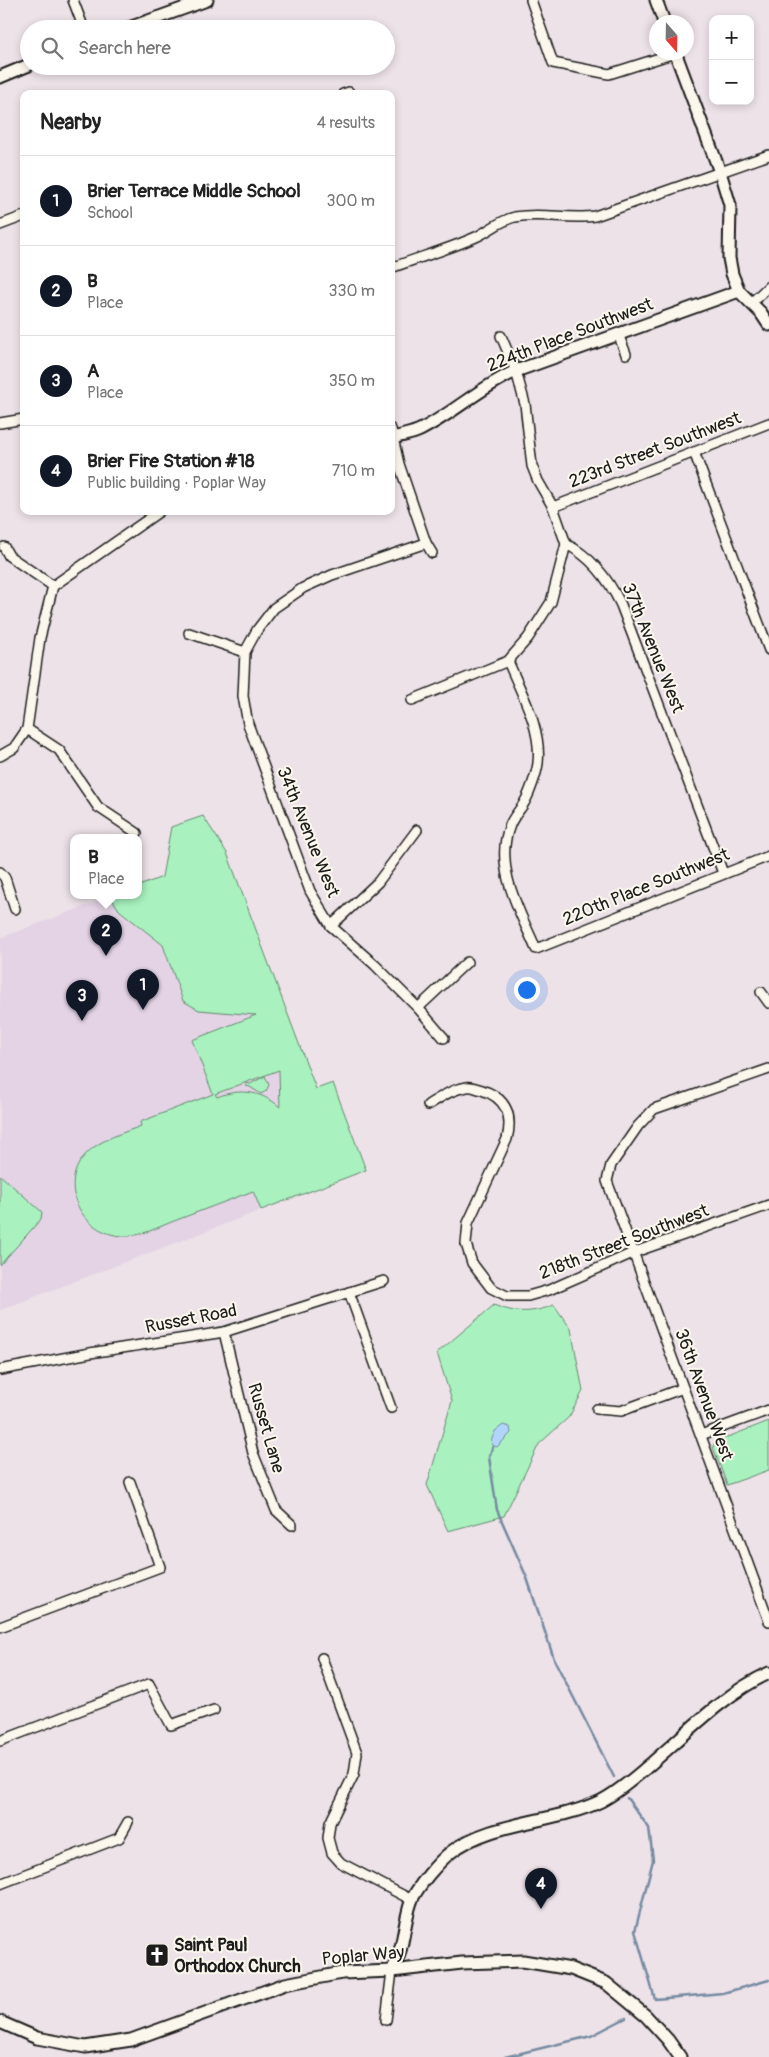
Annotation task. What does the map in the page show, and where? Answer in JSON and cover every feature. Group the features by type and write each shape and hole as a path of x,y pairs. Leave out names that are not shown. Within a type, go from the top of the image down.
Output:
{"street":[{"path":"73,0 81,20"},
{"path":"151,20 207,0"},
{"path":"531,0 553,63 608,74 653,60"},
{"path":"656,0 661,15"},
{"path":"678,60 720,172 730,205 729,258 732,274 739,291 769,325"},
{"path":"0,77 20,69"},
{"path":"395,267 478,236 502,221 527,216 582,218 595,216 769,155"},
{"path":"0,225 20,218"},
{"path":"751,303 769,286"},
{"name":"224th Place Southwest","path":"395,432 426,426 484,387 516,371 739,291"},
{"path":"618,334 626,354"},
{"path":"412,700 508,661 528,638 551,602 566,544 553,507 538,482 532,466 524,404 516,371 501,336"},
{"path":"0,423 20,420"},
{"name":"223rd Street Southwest","path":"553,507 769,423"},
{"path":"395,446 399,464 426,543 432,552"},
{"path":"694,452 769,650"},
{"path":"0,756 14,748 27,729 40,638 53,586 154,515"},
{"path":"189,634 244,652 257,630 274,608 303,588 332,575 426,543"},
{"name":"37th Avenue West","path":"566,544 582,551 607,580 618,598 723,873"},
{"path":"4,547 9,556 53,586"},
{"name":"34th Avenue West","path":"244,652 243,696 248,724 310,891 332,926 418,1008 444,1038"},
{"name":"220th Place Southwest","path":"508,661 533,722 538,764 526,800 510,826 504,854 507,882 536,949 769,856"},
{"path":"27,729 59,750 98,807 137,833"},
{"path":"332,926 378,882 417,830"},
{"path":"0,872 5,878 15,909"},
{"path":"418,1008 467,962"},
{"path":"760,992 769,1003"},
{"name":"36th Avenue West","path":"769,1069 654,1109 638,1126 611,1165 608,1181 769,1621"},
{"name":"218th Street Southwest","path":"428,1105 446,1093 469,1086 495,1094 508,1110 511,1125 507,1139 468,1223 466,1244 472,1264 491,1288 507,1296 528,1296 549,1290 635,1252 769,1206"},
{"name":"Russet Road","path":"0,1370 95,1352 224,1332 384,1281"},
{"path":"349,1292 391,1408"},
{"name":"Russet Lane","path":"224,1332 253,1453 276,1510 292,1525"},
{"path":"597,1409 621,1410 683,1388"},
{"path":"701,1434 769,1410"},
{"path":"0,1627 160,1567 130,1482"},
{"path":"322,1658 358,1753 354,1774 330,1823 328,1838 332,1853 341,1863 412,1900"},
{"path":"386,2020 392,1971 399,1960 412,1900 430,1874 451,1852 478,1837 578,1810 602,1801 632,1780 747,1683 769,1673"},
{"path":"0,1741 149,1684 171,1725 214,1710"},
{"path":"0,1884 120,1838 128,1822"},
{"name":"Poplar Way","path":"0,2022 37,2038 85,2047 131,2040 285,1984 342,1972 392,1971 470,1963 523,1961 571,1969 606,1983 622,1994 646,2016 668,2040 680,2057"}],"shaded area":[{"path":"227,853 316,1089 333,1083 366,1170 0,1310 0,938 104,899 142,899 142,885"}],"green space":[{"path":"203,816 227,853 316,1089 333,1083 366,1170 261,1210 253,1191 149,1231 123,1236 108,1233 95,1227 85,1217 78,1205 74,1192 74,1179 78,1165 87,1153 105,1140 141,1126 140,1122 213,1094 192,1040 256,1015 199,1010 183,1001 163,945 119,910 112,899 142,899 142,885 162,877 171,827","holes":["279,1070 280,1107 258,1094 242,1092 217,1097 215,1094"]},
{"path":"265,1076 269,1085 266,1091 261,1094 246,1086 246,1083 250,1084"},
{"path":"0,1175 42,1212 41,1219 0,1265"},
{"path":"494,1305 509,1310 532,1311 554,1305 571,1329 583,1391 569,1417 539,1444 504,1516 448,1531 427,1485 452,1401 437,1353"},
{"path":"769,1421 769,1470 727,1485 713,1447 715,1442"}],"water":[{"path":"503,1425 510,1427 511,1433 497,1447 493,1446 491,1441 495,1431"}],"waterway":[{"path":"493,1446 489,1457 497,1510 527,1578 554,1659 614,1777"},
{"path":"627,1798 649,1828 653,1860 635,1931 655,1999 723,1993 769,1980"},
{"path":"505,2057 591,2036 626,2018"}],"place":[{"name":"B","path":"106,956"},
{"name":"Brier Terrace Middle School","path":"143,1010"},
{"name":"A","path":"82,1021"},
{"name":"Brier Fire Station #18","path":"541,1909"},
{"name":"Saint Paul Orthodox Church","path":"157,1955"}]}
